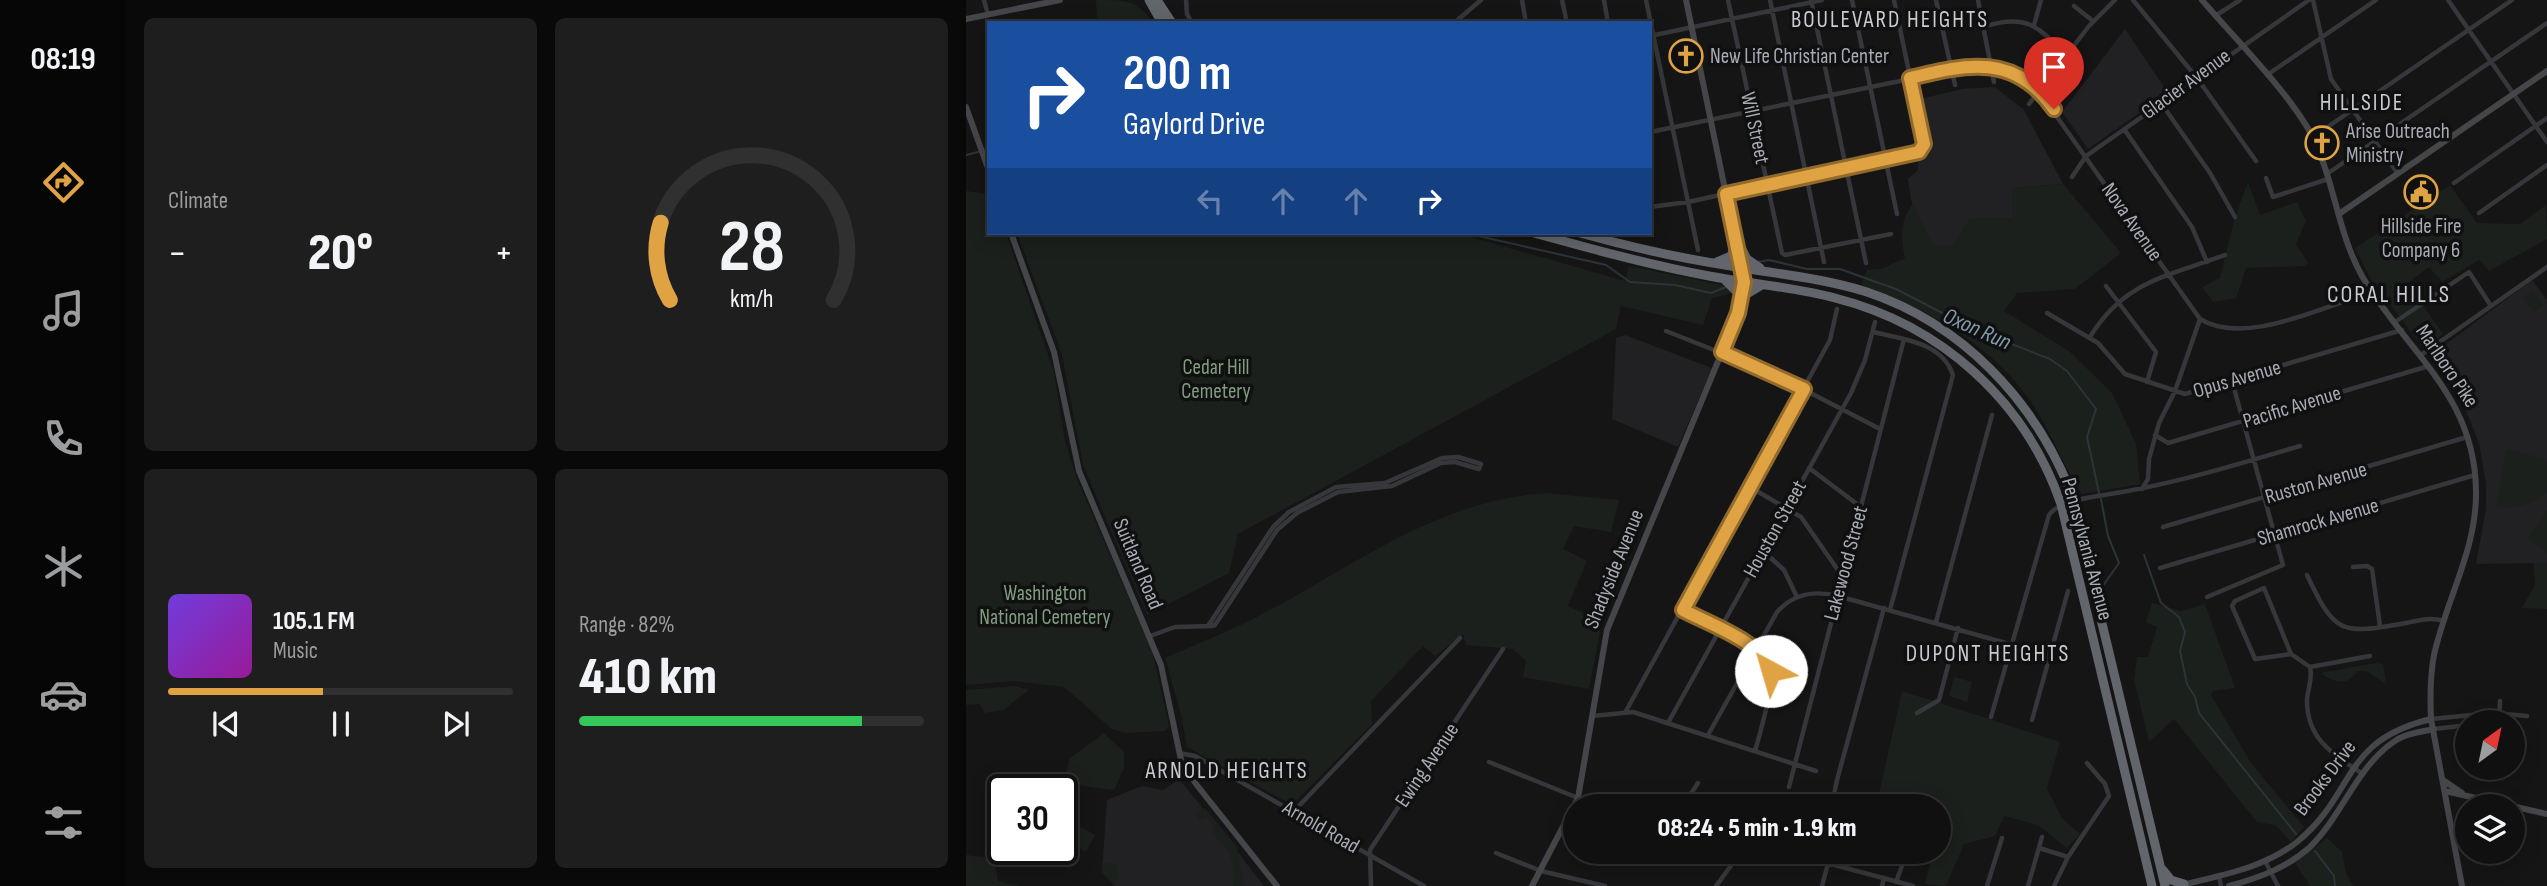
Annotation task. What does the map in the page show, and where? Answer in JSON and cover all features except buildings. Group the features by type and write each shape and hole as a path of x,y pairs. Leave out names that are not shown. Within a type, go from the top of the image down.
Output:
{"highway":[{"path":"1153,1 1162,19"},
{"name":"Pennsylvania Avenue","path":"1542,235 1647,263 1832,297 1877,311 1913,327 1948,350 1984,381 2010,409 2039,454 2061,506 2152,886"},
{"name":"Pennsylvania Avenue","path":"1589,235 1704,262 1852,288 1889,301 1930,322 1973,352 2000,377 2034,420 2059,465 2074,502 2165,886"},
{"path":"1704,262 1728,259 1737,240"},
{"path":"1737,240 1745,256 1755,265 1799,277"},
{"path":"1724,279 1742,297 1762,285"},
{"path":"2146,886 2148,867"},
{"path":"2161,867 2171,880 2181,885"}],"main road":[{"path":"966,19 1060,0"},
{"name":"Shadyside Avenue","path":"1579,794 1607,630 1722,352 1742,297 1744,282 1737,240 1686,0"},
{"name":"Marlboro Pike","path":"2202,0 2266,75 2313,137 2348,248 2371,290 2453,400 2468,437 2476,475 2475,513 2470,542 2432,665 2431,719 2462,886"},
{"path":"2339,214 2547,71"},
{"path":"966,107 987,166"},
{"name":"Suitland Road","path":"1012,235 1054,352 1079,471 1150,636 1165,678 1179,753 1196,784 1277,886"},
{"name":"Brooks Drive","path":"2181,885 2265,861 2296,842 2314,825 2373,743 2389,733 2431,719"},
{"name":"Brooks Drive","path":"2229,886 2271,872 2299,856 2320,836 2364,774 2395,741 2434,729"},
{"path":"2443,780 2463,794"},
{"path":"2445,791 2458,794"},
{"path":"2525,809 2547,814"},
{"name":"Shadyside Avenue","path":"1532,886 1563,828"}],"street":[{"path":"984,0 988,15"},
{"path":"1186,0 1186,10 1191,21"},
{"path":"1456,21 1480,0"},
{"path":"1521,0 1526,21"},
{"path":"1562,0 1567,21"},
{"path":"1604,0 1608,21"},
{"path":"1646,0 1650,21"},
{"name":"Will Street","path":"1728,0 1782,253 1785,255 1822,247"},
{"path":"1770,0 1825,262"},
{"path":"1699,250 1652,36 1822,0"},
{"path":"1852,0 1897,214"},
{"path":"1652,207 1688,202 1921,151 1924,144 1894,0"},
{"path":"1936,0 1955,85"},
{"path":"1978,0 1994,82"},
{"path":"2034,25 2042,0"},
{"path":"2029,104 2093,21 2115,0"},
{"path":"2133,0 2197,78 2256,161"},
{"path":"2215,16 2240,0"},
{"path":"2311,0 2331,79 2398,174"},
{"name":"Glacier Avenue","path":"2073,177 2086,156 2240,46 2311,0"},
{"path":"2266,75 2376,0"},
{"path":"2448,0 2547,142"},
{"path":"2313,137 2512,0"},
{"path":"1811,1 1866,263"},
{"path":"2074,6 2093,21"},
{"path":"1983,27 2016,20 2034,25 2066,55"},
{"path":"2266,178 2273,197 2327,176 2547,23"},
{"name":"Nova Avenue","path":"1652,132 1870,88 1966,65 1990,66 2020,77 2038,90 2200,319"},
{"path":"2161,103 2210,173 2235,217"},
{"path":"2454,183 2547,118"},
{"path":"2124,129 2192,227 2207,262"},
{"path":"2479,213 2547,165"},
{"path":"1822,247 1891,234"},
{"path":"2090,337 2109,309 2140,285 2225,255"},
{"path":"2421,355 2547,267"},
{"path":"2395,322 2469,272 2491,306"},
{"path":"2106,286 2156,352 2147,382"},
{"path":"2047,313 2090,337 2123,372 2175,391 2200,319 2227,330 2248,329 2350,299 2371,290"},
{"path":"1626,711 1832,336 1837,309"},
{"name":"Houston Street","path":"1668,723 1842,408 1860,373 1875,322"},
{"name":"Opus Avenue","path":"2140,490 2147,482 2155,435 2175,391 2190,394 2402,330"},
{"path":"1666,331 1722,352 1804,389 1880,429"},
{"path":"1835,794 1953,378 1950,369 1937,354 1920,343 1873,332"},
{"name":"Lakewood Street","path":"1789,788 1903,339"},
{"name":"Pacific Avenue","path":"2155,435 2168,443 2430,366"},
{"path":"2207,597 2281,568 2282,560 2232,381"},
{"path":"1936,622 1992,415"},
{"name":"Ruston Avenue","path":"2163,527 2468,437"},
{"path":"1991,717 2049,515 2061,506 2074,502 2140,490 2300,446"},
{"path":"1150,636 1175,627 1215,625 1280,525 1297,513 1338,492 1392,486 1441,463 1480,466"},
{"path":"1809,468 1861,507"},
{"name":"Shamrock Avenue","path":"2160,568 2476,475"},
{"path":"1750,487 1805,521 1842,576"},
{"path":"1763,551 1784,570 1797,597"},
{"path":"2353,567 2372,568 2381,626"},
{"path":"2307,575 2325,613 2339,626 2381,626 2426,618 2444,621"},
{"path":"2291,654 2253,657 2232,606 2235,601 2266,589 2291,654 2310,667 2370,656"},
{"path":"2032,720 2068,591"},
{"path":"1708,735 1777,612 1797,597 1817,593 1838,596 2049,654"},
{"path":"1683,610 1756,649 1769,665 1772,685 1755,751"},
{"path":"1917,713 1939,700 1958,628"},
{"path":"1294,811 1460,638"},
{"name":"Ewing Avenue","path":"1369,854 1503,649"},
{"path":"2310,667 2308,705 2313,730 2326,750 2364,774"},
{"path":"2499,710 2500,701"},
{"path":"1592,716 1626,711 1816,771"},
{"name":"Brooks Drive","path":"2431,719 2455,717"},
{"name":"Brooks Drive","path":"2434,729 2455,727"},
{"name":"Arnold Road","path":"1179,753 1195,756 1424,886"},
{"path":"1489,762 1568,794"},
{"path":"2054,886 2068,857 2109,796 2105,783 2087,763"},
{"path":"1691,794 1698,783"},
{"path":"2028,886 2042,836"},
{"path":"1987,886 2002,838"},
{"path":"2039,848 2068,857"},
{"path":"1496,853 1541,871 1605,886"},
{"path":"1369,854 1371,886"},
{"path":"2265,861 2278,886"},
{"path":"1716,886 1732,864"},
{"path":"1822,886 1828,864"},
{"path":"1832,864 1913,886"},
{"path":"1896,882 1903,864"},
{"path":"2219,876 2221,886"},
{"path":"1882,886 1884,878"}],"shaded area":[{"path":"2125,29 2168,93 2088,149 2062,112"},
{"path":"1995,87 2024,110 2063,184 2013,188 2012,218 1970,219 1953,245 1932,245 1911,200 1908,179 1918,170 1919,142 1912,101 1962,89"},
{"path":"2532,280 2547,300 2547,563 2476,564 2486,508 2486,483 2479,443 2461,399 2433,360 2434,353"},
{"path":"1625,335 1712,368 1678,447 1612,419 1616,338"},
{"path":"1179,779 1264,886 1115,886 1102,872 1107,800 1142,786 1163,790"}],"green space":[{"path":"1096,0 1131,3 1152,21 1097,21"},
{"path":"2248,182 2260,215 2297,202 2306,221 2296,244 2308,263 2305,266 2246,268 2236,298 2213,302 2202,287 2220,278 2235,217"},
{"path":"2063,184 2121,253 2075,289 2017,293 2004,311 2069,351 2112,393 2136,444 2140,484 2082,494 2033,405 1999,364 1957,331 1934,317 1861,285 1867,270 1881,269 1905,258 1902,229 1913,203 1932,245 1953,245 1970,219 2012,218 2012,188"},
{"path":"2450,185 2477,223 2520,224 2546,205 2547,239 2489,271 2479,260 2442,282 2429,267 2408,283 2443,334 2423,348 2370,278 2355,248"},
{"name":"Washington National Cemetery","path":"966,191 987,194 987,235 1007,235 1054,372 1065,442 1077,479 1153,654 1169,726 1165,731 1125,733 1112,729 1064,687 1013,681 966,685"},
{"name":"Cedar Hill Cemetery","path":"1018,235 1464,235 1625,281 1629,266 1722,285 1732,293 1712,298 1703,325 1621,306 1616,329 1238,534 1229,573 1147,615 1083,465 1062,355"},
{"path":"2532,291 2543,305 2534,312 2523,298"},
{"path":"2509,449 2547,460 2547,493 2523,505 2496,507 2506,451"},
{"path":"1546,493 1619,500 1611,532 1574,526 1563,549 1587,561 1568,606 1602,622 1589,689 1523,677 1526,661 1513,649 1466,645 1463,634 1435,656 1423,646 1371,701 1372,724 1292,805 1187,747 1165,658 1253,619 1429,523 1466,509 1505,499"},
{"path":"2547,510 2547,553 2527,539"},
{"path":"2534,563 2547,563 2547,609 2522,608 2535,585"},
{"path":"2152,603 2181,611 2205,604 2235,688 2213,691 2211,695 2251,763 2304,827 2291,842 2275,825 2257,822 2174,719 2149,742 2134,679 2137,657 2148,657 2157,627 2146,622"},
{"path":"2383,664 2386,684 2366,671 2358,671 2349,679 2340,682 2320,673"},
{"path":"1954,677 1972,682 1967,702 1949,696"},
{"path":"1015,686 1029,690 1003,710 984,713 980,704 966,705 966,690"},
{"path":"1902,691 2060,742 2047,789 2062,818 2080,834 2067,848 2038,825 2004,816 1995,836 1964,844 1946,886 1925,884 1930,864 1951,864 1951,794 1879,794"},
{"path":"1104,733 1124,752 1124,768 1114,790 1078,785 1078,774 1066,774 1070,758"},
{"path":"1205,808 1237,847 1244,886 1233,886 1233,863 1223,845 1212,834 1214,829 1208,817 1198,821 1196,813"},
{"path":"1078,825 1095,835 1086,852 1078,848"},
{"path":"2327,838 2342,852 2346,873 2353,886 2310,886 2295,863"},
{"path":"966,855 987,857 987,865 995,865 998,881 1019,886 966,886"},
{"path":"1102,862 1116,864 1119,875 1113,884 1102,872"}],"waterway":[{"name":"Oxon Run","path":"966,155 978,152"},
{"name":"Oxon Run","path":"1474,235 1606,265 1630,282 1675,285 1711,293 1726,287"},
{"name":"Oxon Run","path":"1758,262 1769,260 1807,269 1840,269 1896,289 1973,329 2050,359 2067,371 2096,409 2087,437 2099,493"},
{"name":"Oxon Run","path":"2101,499 2108,536 2119,563 2102,587"},
{"name":"Oxon Run","path":"2144,555 2161,603 2179,617 2185,632 2180,651 2187,684 2195,697 2199,713 2296,834"},
{"name":"Oxon Run","path":"2315,851 2334,876 2335,886"}],"place":[{"name":"New Life Christian Center","path":"1686,56"},
{"name":"Arise Outreach Ministry","path":"2322,143"},
{"name":"Hillside Fire Company 6","path":"2421,192"}],"district":[{"name":"BOULEVARD HEIGHTS","path":"1890,20"},
{"name":"HILLSIDE","path":"2362,103"},
{"name":"CORAL HILLS","path":"2389,294"},
{"name":"DUPONT HEIGHTS","path":"1988,654"},
{"name":"ARNOLD HEIGHTS","path":"1227,771"}],"route":[{"path":"1771,671 1763,655 1756,649 1683,610 1804,389 1722,352 1738,313 1744,282 1726,194 1919,152 1924,144 1910,78 1966,65 1990,66 2027,81 2044,95 2054,109"}]}
